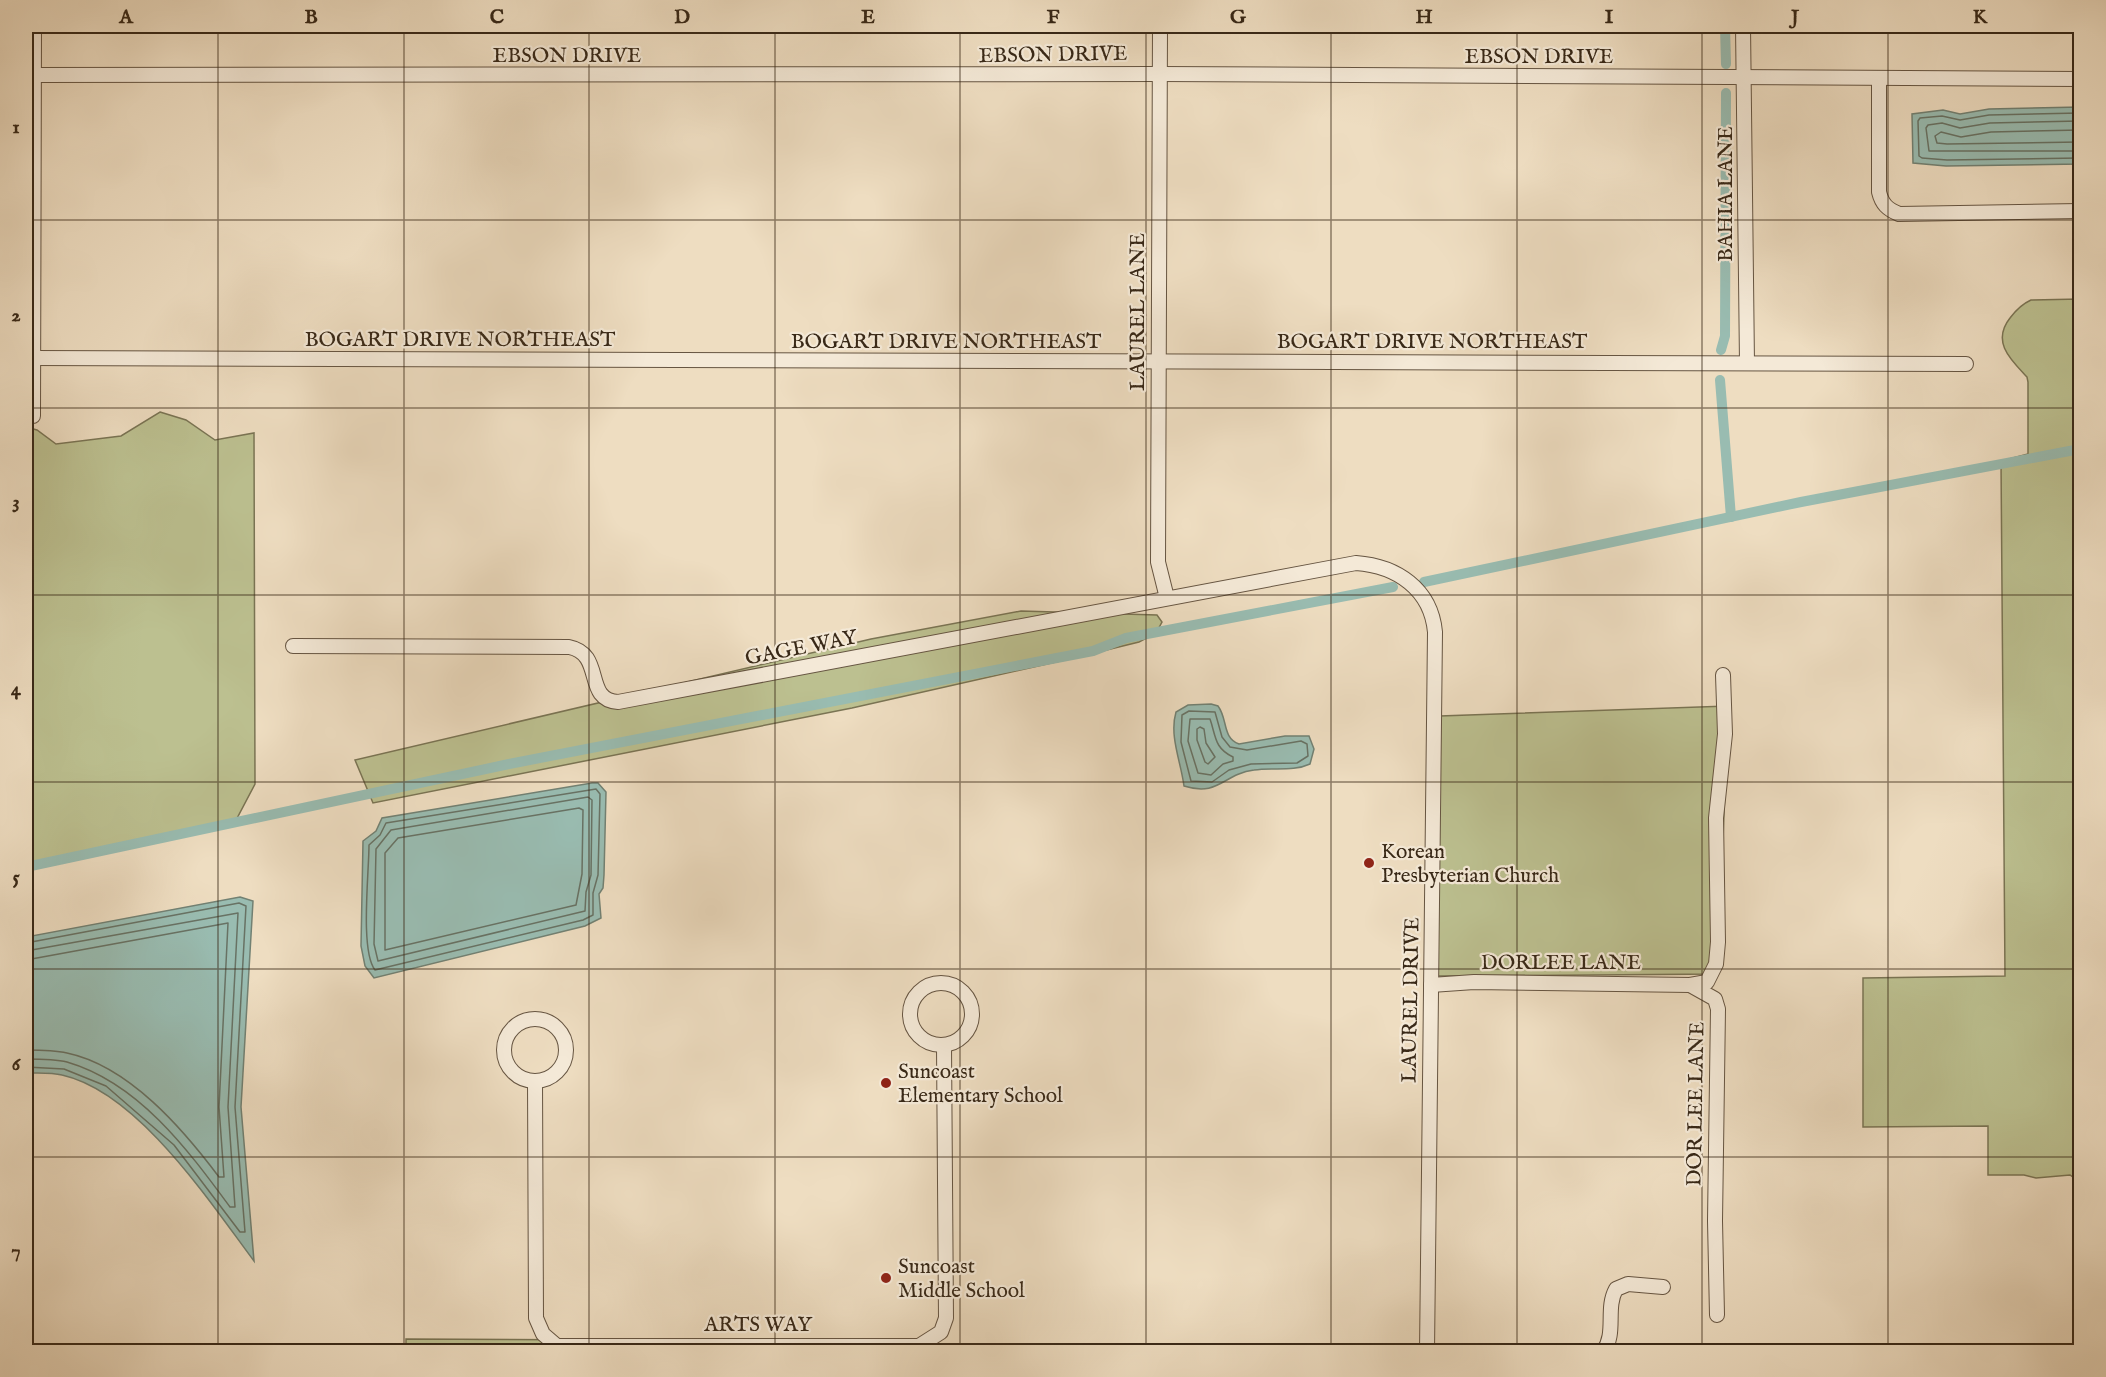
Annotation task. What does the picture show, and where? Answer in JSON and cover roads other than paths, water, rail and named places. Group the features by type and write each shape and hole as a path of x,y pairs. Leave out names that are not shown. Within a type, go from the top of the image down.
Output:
{"street":[{"path":"29,416 33,358 30,75 34,26"},
{"name":"LAUREL LANE","path":"1160,26 1158,562 1167,598"},
{"name":"BAHIA LANE","path":"1743,26 1747,363"},
{"name":"EBSON DRIVE","path":"30,75 1160,74 2080,79"},
{"path":"1879,79 1879,192 1882,202 1889,210 1899,214 2080,212"},
{"name":"BOGART DRIVE NORTHEAST","path":"33,358 1966,364"},
{"name":"LAUREL DRIVE","path":"1344,566 1366,564 1398,574 1424,598 1434,622 1427,1352"},
{"name":"GAGE WAY","path":"293,646 569,647 579,649 586,656 600,694 608,702 618,702 1344,566"},
{"path":"1690,985 1707,982 1716,964 1718,942 1716,818 1725,734 1723,675"},
{"name":"DORLEE LANE","path":"1431,986 1474,982 1690,985"},
{"path":"938,983 958,988 971,1006 970,1027 964,1036 944,1046 925,1042 912,1028 909,1018 913,999 920,991 938,983"},
{"name":"DOR LEE LANE","path":"1690,985 1715,999 1718,1009 1714,1221 1717,1315"},
{"path":"533,1018 542,1019 559,1030 566,1048 565,1058 553,1075 535,1081 517,1075 510,1069 503,1051 508,1032 523,1020 533,1018"},
{"name":"ARTS WAY","path":"535,1081 536,1318 543,1335 557,1346 763,1349 919,1346 941,1332 946,1318 944,1046"},
{"path":"1603,1352 1610,1343 1609,1310 1616,1289 1628,1284 1663,1287"}],"water":[{"path":"2080,107 2080,164 1946,166 1913,163 1912,114 1943,110 1960,114 1989,109"},
{"path":"1188,705 1218,706 1230,737 1239,744 1285,736 1309,736 1314,749 1310,764 1290,769 1261,769 1244,772 1205,789 1184,786 1175,740 1176,712"},
{"path":"598,783 606,792 604,875 603,888 599,894 601,918 585,926 374,978 365,966 361,946 363,841 376,831 382,818"},
{"path":"240,897 253,901 241,1107 254,1261 194,1180 170,1152 118,1103 90,1085 62,1075 26,1073 26,937"}],"waterway":[{"path":"1725,26 1726,64"},
{"path":"1721,350 1725,336 1726,93"},
{"path":"1720,380 1731,517"},
{"path":"1424,582 1801,502 2080,449"},
{"path":"26,867 509,764 1093,651 1126,638 1393,587"}],"place":[{"name":"Korean Presbyterian Church","path":"1369,863"},
{"name":"Suncoast Elementary School","path":"886,1083"},
{"name":"Suncoast Middle School","path":"886,1278"}]}
